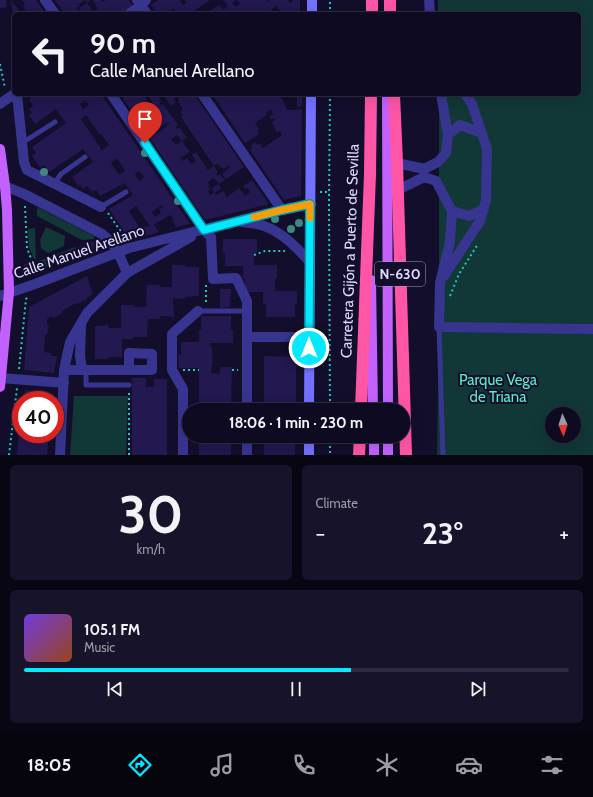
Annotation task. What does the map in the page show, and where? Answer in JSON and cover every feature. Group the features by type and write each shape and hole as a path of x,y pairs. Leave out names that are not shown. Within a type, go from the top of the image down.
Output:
{"highway":[{"path":"372,0 372,12"},
{"path":"389,0 389,12"},
{"name":"Carretera Gijón a Puerto de Sevilla","path":"361,403 370,174 371,96"},
{"name":"N-630","path":"394,96 406,455"},
{"path":"359,455 360,443"}],"main road":[{"path":"387,96 388,403"},
{"path":"0,149 2,185 7,210 5,294 0,382"},
{"path":"370,174 373,403"},
{"path":"374,443 374,455"},
{"path":"388,443 388,455"}],"street":[{"path":"45,0 54,12"},
{"path":"312,0 312,12"},
{"path":"429,0 430,12"},
{"path":"132,12 143,5"},
{"path":"0,104 12,93"},
{"path":"13,96 22,143 24,162 28,170 101,207"},
{"path":"112,96 204,230 211,237 213,279 236,278 247,306 247,403"},
{"path":"203,96 282,210"},
{"path":"309,403 311,96"},
{"path":"397,163 424,169 438,162 446,153 448,135 440,96"},
{"path":"440,283 480,221 486,200 487,149 472,104 466,96"},
{"path":"448,135 460,125 482,133"},
{"path":"398,190 424,177 436,181 452,211 450,242 440,283 439,327 593,329"},
{"path":"2,185 24,194 102,234 112,243 118,252 127,273"},
{"name":"Calle Manuel Arellano","path":"5,294 118,252 310,204"},
{"path":"452,211 469,216 484,209"},
{"name":"Calle Manuel Arellano","path":"238,221 264,226 276,232 292,244 310,262"},
{"path":"60,455 64,370 70,342 87,313 127,273 204,230"},
{"path":"183,455 183,389 172,370 172,334 202,311"},
{"path":"81,324 80,356 84,370"},
{"path":"247,336 309,337"},
{"path":"64,370 129,370"},
{"path":"0,382 18,379 64,383"},
{"path":"247,443 247,455"},
{"path":"309,443 309,455"}],"lane":[{"path":"22,143 55,122"},
{"path":"55,184 61,174 85,157"},
{"path":"101,207 126,192"},
{"path":"202,311 247,306"},
{"path":"439,327 443,455"},
{"path":"84,370 86,385 129,385"}],"path":[{"path":"330,0 330,12"},
{"path":"0,64 12,93"},
{"path":"330,96 330,403"},
{"path":"25,201 28,248 38,278"},
{"path":"101,207 106,211 132,248"},
{"path":"449,300 459,274 479,243"},
{"path":"254,255 266,251 285,251"},
{"path":"202,311 206,279 213,279"},
{"path":"9,455 26,299 32,296"},
{"path":"172,370 199,370"},
{"path":"129,385 129,455"},
{"path":"330,443 330,455"}],"green space":[{"name":"Parque Vega de Triana","path":"438,0 593,0 593,455 437,455 439,327 439,96 581,96 581,12 438,12"},
{"path":"39,208 94,236 94,239 82,240 37,216 37,209"},
{"path":"46,227 65,236 64,246 48,253 41,248 40,240"},
{"path":"35,228 36,259 34,259 29,248 28,229"},
{"path":"75,247 78,254 37,271 34,263"},
{"path":"74,396 128,396 126,455 70,455"}],"building":[{"path":"0,0 6,0 7,7 0,8"},
{"path":"11,0 20,12 13,12"},
{"path":"22,0 36,0 45,12 27,12 23,6 25,5"},
{"path":"55,0 85,0 76,8 80,12 64,12"},
{"path":"93,0 101,0 102,2 106,0 129,0 133,6 125,12 93,12 98,9"},
{"path":"158,0 181,0 180,1 183,5 187,2 185,0 210,0 193,12 176,12 174,8 169,12 156,12 151,5"},
{"path":"223,0 236,0 232,3 236,7 240,4 237,0 267,0 268,2 270,0 288,0 290,3 294,0 300,0 300,10 297,12 279,12 280,11 276,5 271,10 272,12 209,12 219,5 223,10 228,6"},
{"path":"87,3 93,12 81,12 79,8"},
{"path":"31,96 102,96 190,224 176,227 172,220 174,220 170,215 154,225 159,232 130,240 109,209 133,195 125,183 100,196 96,190 92,192 87,186 83,189 80,184 78,186 72,177 93,162 83,149 49,172 44,165 40,168 32,156 36,153 32,147 66,123 56,109 35,124 29,115 32,113 29,109 33,106 29,99","holes":["85,100 89,105 83,109 80,104","86,115 109,145 102,150 81,119","117,158 125,171 119,175 111,163","139,171 144,177 139,181 135,174","162,205 163,207 159,209 161,213 155,217 152,212","136,206 150,226 140,228 129,211"]},
{"path":"121,96 145,96 149,104 152,102 149,97 158,96 161,101 159,102 161,105 163,104 178,125 176,127 177,129 180,128 187,138 182,141 190,152 180,158 182,161 187,158 191,164 196,161 192,155 196,152 208,170 214,166 218,172 216,174 218,176 220,174 225,180 219,184 214,178 208,182 210,189 208,191 210,195 214,193 212,188 218,184 221,188 215,193 216,195 223,191 227,197 239,188 245,196 250,192 247,187 245,189 243,186 252,180 269,204 205,220","holes":["168,122 169,123 166,125 167,126 156,134 159,130 158,129","177,135 182,141 176,145 171,139"]},
{"path":"164,96 195,96 244,167 226,179 222,174 230,167 229,165 223,169 218,164 214,166 181,117 183,116 180,112 183,110 177,97 174,99 176,102 171,106"},
{"path":"213,96 281,96 287,110 302,109 301,196 284,200 250,150 252,148 251,146 255,142 257,145 259,143 263,148 282,135 280,131 276,132 272,122 275,120 274,118 271,120 270,116 273,115 271,109 266,113 267,115 255,123 259,129 257,131 259,134 245,143"},
{"path":"297,96 302,96 302,106 297,107"},
{"path":"223,239 257,239 257,253 254,253 254,265 277,265 275,291 297,291 295,317 266,317 266,304 263,304 263,292 245,292 243,266 225,266"},
{"path":"86,242 96,242 96,244 101,244 101,248 89,249 79,253 77,248 86,244"},
{"path":"30,263 30,274 25,274 24,264"},
{"path":"172,265 199,267 199,296 185,297 185,299 173,298 174,317 160,316 160,319 148,319 147,337 122,339 122,357 95,359 95,326 108,325 109,328 121,328 121,305 146,307 147,285 172,287"},
{"path":"87,276 93,294 86,298 87,299 62,311 63,313 47,319 47,324 49,325 47,335 45,335 44,352 51,353 51,356 57,356 54,373 24,370 29,307"},
{"path":"220,289 231,289 230,307 220,308"},
{"path":"201,316 231,316 233,343 210,343 210,347 212,347 213,355 211,373 220,374 220,367 232,367 231,403 199,403 199,368 179,368 178,355 181,355 181,342 199,342 199,330 201,330"},
{"path":"264,356 296,357 296,403 264,403"},
{"path":"132,378 146,378 146,387 154,387 154,379 167,379 167,455 132,455"},
{"path":"18,443 48,443 47,455 17,455"},
{"path":"199,443 231,443 231,455 199,455"},
{"path":"264,443 295,443 295,455 264,455"}],"slow traffic":[{"path":"254,217 310,204 310,218"}],"route":[{"path":"145,143 204,230 310,204 309,348"}]}
